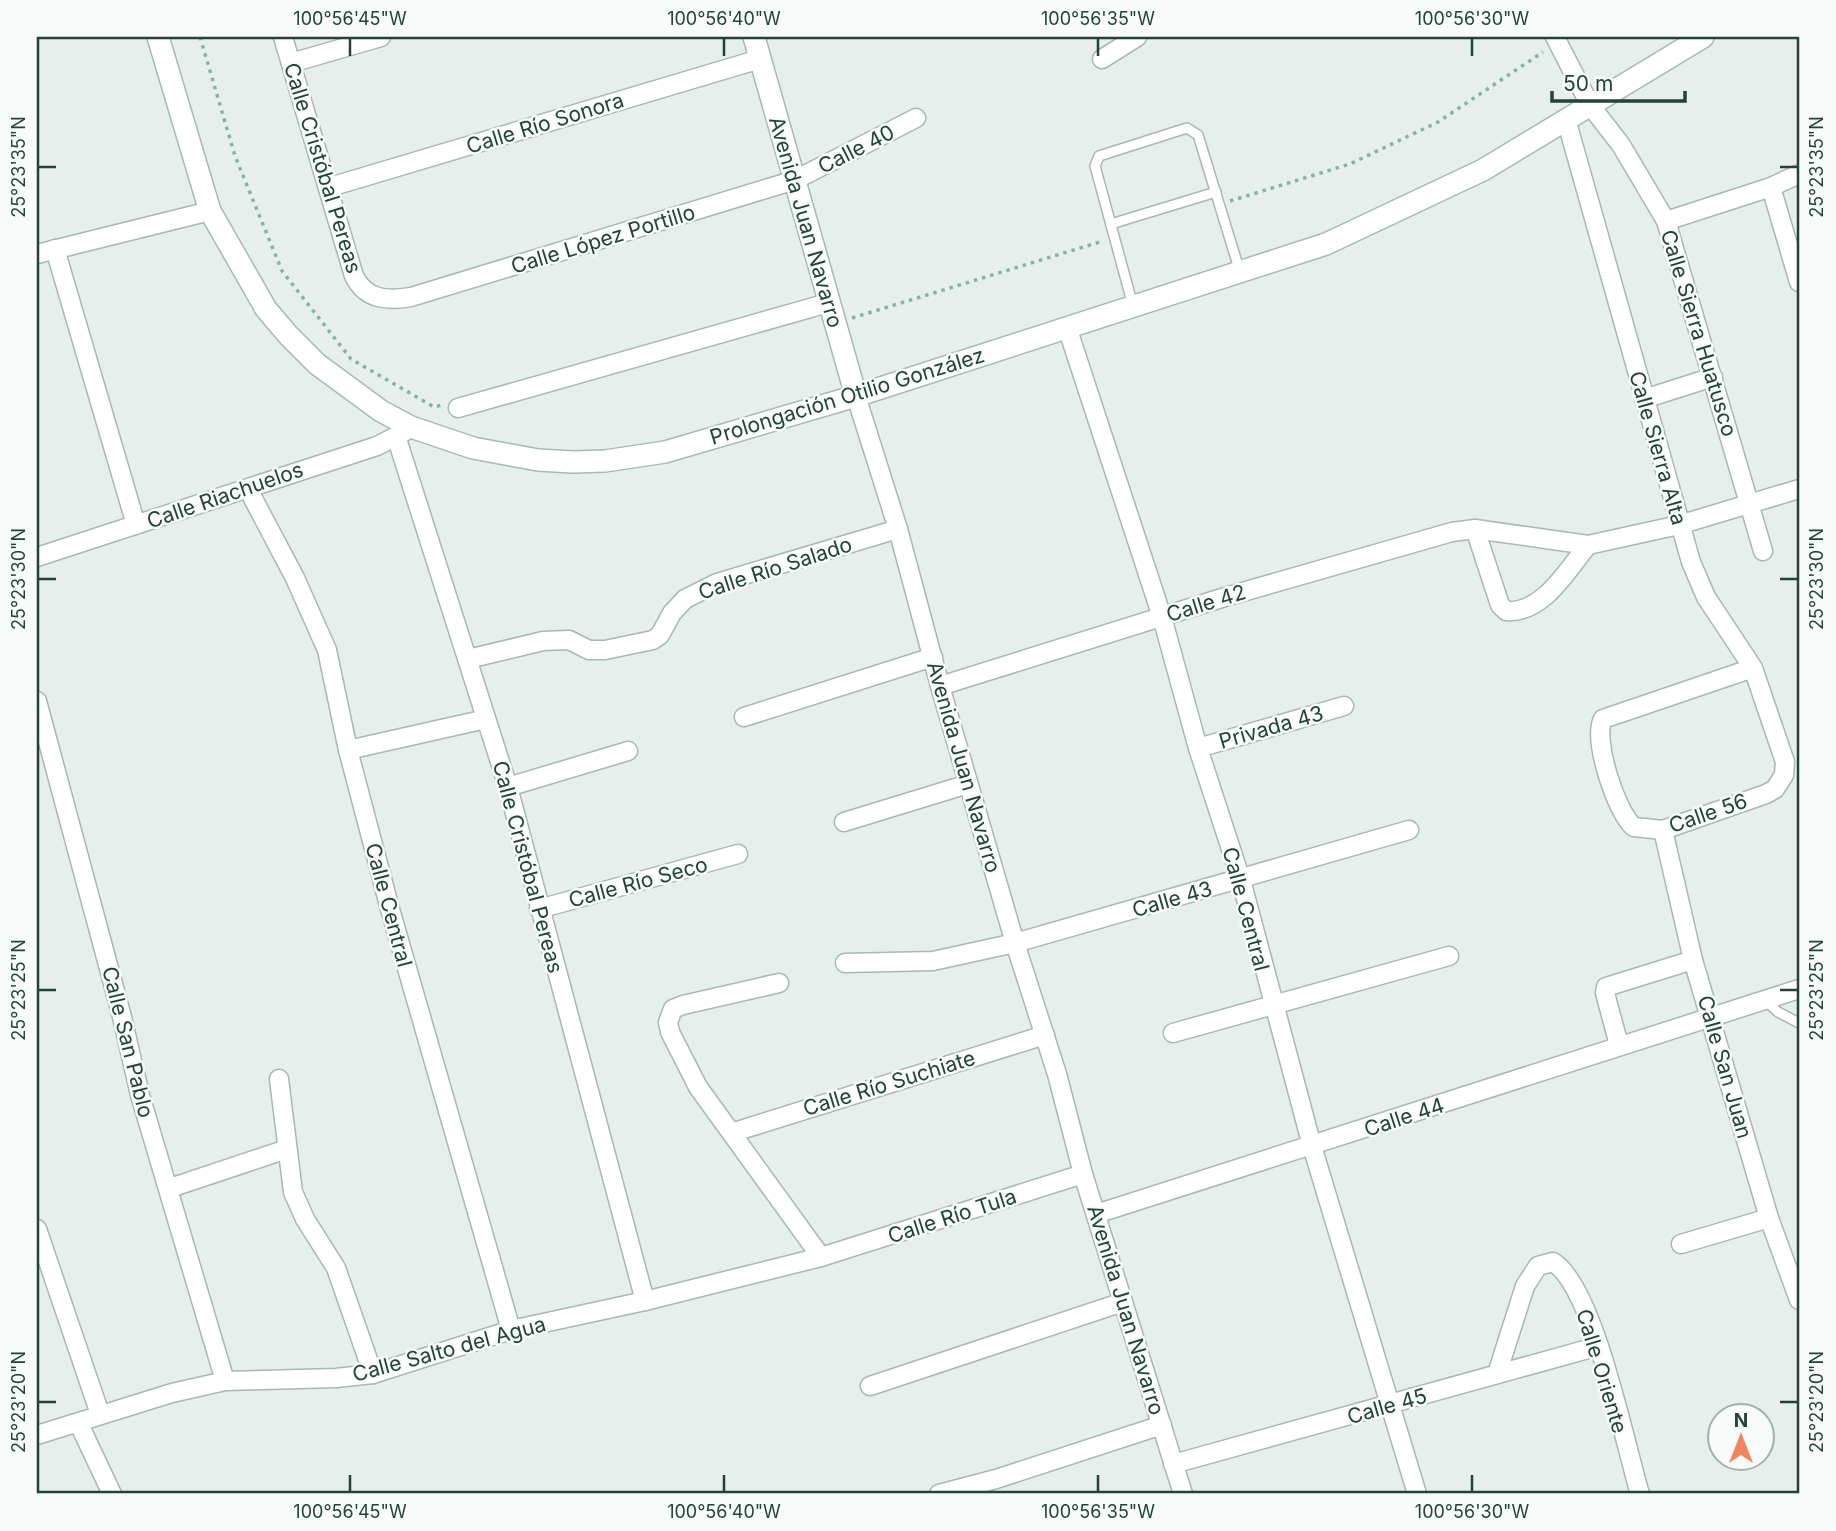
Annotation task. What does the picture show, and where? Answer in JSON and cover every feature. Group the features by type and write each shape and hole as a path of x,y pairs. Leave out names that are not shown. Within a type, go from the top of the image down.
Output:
{"main road":[{"name":"Prolongación Otilio González","path":"158,37 211,211 266,309 317,364 381,411 404,432 538,460 605,461 665,452 856,396 1326,244 1483,170 1700,37"},
{"name":"Avenida Juan Navarro","path":"754,37 856,396"}],"street":[{"name":"Calle Cristóbal Pereas","path":"283,37 359,285 378,298 411,297"},
{"path":"291,63 382,37"},
{"path":"1102,59 1137,37"},
{"name":"Calle Sierra Huatusco","path":"1555,37 1590,105 1621,145 1666,220 1763,551"},
{"name":"Calle Río Sonora","path":"330,187 760,59"},
{"name":"Calle 40","path":"795,180 916,118"},
{"name":"Calle Sierra Alta","path":"1566,119 1679,524 1706,597 1752,668 1785,762"},
{"path":"1666,220 1771,187 1799,174"},
{"name":"Calle López Portillo","path":"411,297 795,180"},
{"path":"1771,187 1799,282"},
{"path":"37,254 211,211"},
{"path":"55,249 136,525"},
{"path":"458,408 828,303"},
{"name":"Calle Central","path":"1067,327 1162,617 1198,748 1241,880 1312,1146 1417,1494"},
{"path":"1644,399 1713,377"},
{"name":"Avenida Juan Navarro","path":"856,396 898,529 968,784 1045,1035 1083,1174 1182,1494"},
{"name":"Calle Cristóbal Pereas","path":"404,432 468,659 508,787 645,1301"},
{"name":"Calle Riachuelos","path":"37,557 377,446 404,432"},
{"name":"Calle Central","path":"248,489 295,578 327,650 348,750 455,1143 511,1330"},
{"path":"1475,529 1500,605 1506,611 1513,612 1541,601 1588,545 1679,524 1799,489"},
{"name":"Calle Río Salado","path":"468,659 542,641 569,640 589,650 605,650 653,640 660,635 672,613 691,594 717,583 898,529"},
{"name":"Calle 42","path":"940,686 1428,538 1475,529 1588,545"},
{"path":"744,717 933,657"},
{"name":"Calle 56","path":"1752,668 1621,710 1603,719 1599,731 1619,810 1634,827 1663,830 1766,794 1780,783 1785,762"},
{"name":"Calle San Pablo","path":"37,701 112,979 140,1095 170,1188 225,1381"},
{"name":"Privada 43","path":"1198,748 1344,706"},
{"path":"348,750 486,719"},
{"path":"508,787 628,751"},
{"path":"844,822 968,784"},
{"name":"Calle 43","path":"845,963 933,961 1015,943 1409,830"},
{"name":"Calle San Juan","path":"1663,830 1693,960 1712,1017 1769,1218 1799,1300"},
{"name":"Calle Río Seco","path":"539,909 738,854"},
{"path":"1173,1033 1449,956"},
{"path":"1619,1045 1605,993 1606,987 1693,960"},
{"path":"779,983 673,1009 669,1016 670,1032 698,1087 734,1132 821,1257"},
{"name":"Calle 44","path":"1096,1214 1799,989"},
{"name":"Calle Río Suchiate","path":"734,1132 1045,1035"},
{"path":"279,1079 296,1200 336,1268 373,1374"},
{"path":"170,1188 287,1149"},
{"name":"Calle Río Tula","path":"821,1257 1083,1174"},
{"path":"1681,1244 1769,1218"},
{"path":"37,1229 100,1414"},
{"name":"Calle Salto del Agua","path":"37,1435 79,1424 100,1414 225,1381 336,1378 373,1374 511,1330 645,1301 821,1257"},
{"name":"Calle Oriente","path":"1497,1374 1525,1286 1538,1266 1553,1262 1567,1275 1585,1308 1599,1346 1640,1494"},
{"path":"870,1386 1123,1302"},
{"name":"Calle 45","path":"1173,1464 1391,1406 1599,1346"},
{"path":"79,1424 112,1494"},
{"path":"940,1494 1000,1487 1162,1426"}],"lane":[{"path":"1133,306 1094,166 1099,156 1187,128 1198,135 1240,274"},
{"path":"1111,224 1216,191"},
{"path":"1765,1000 1777,1012 1799,1023"}]}
